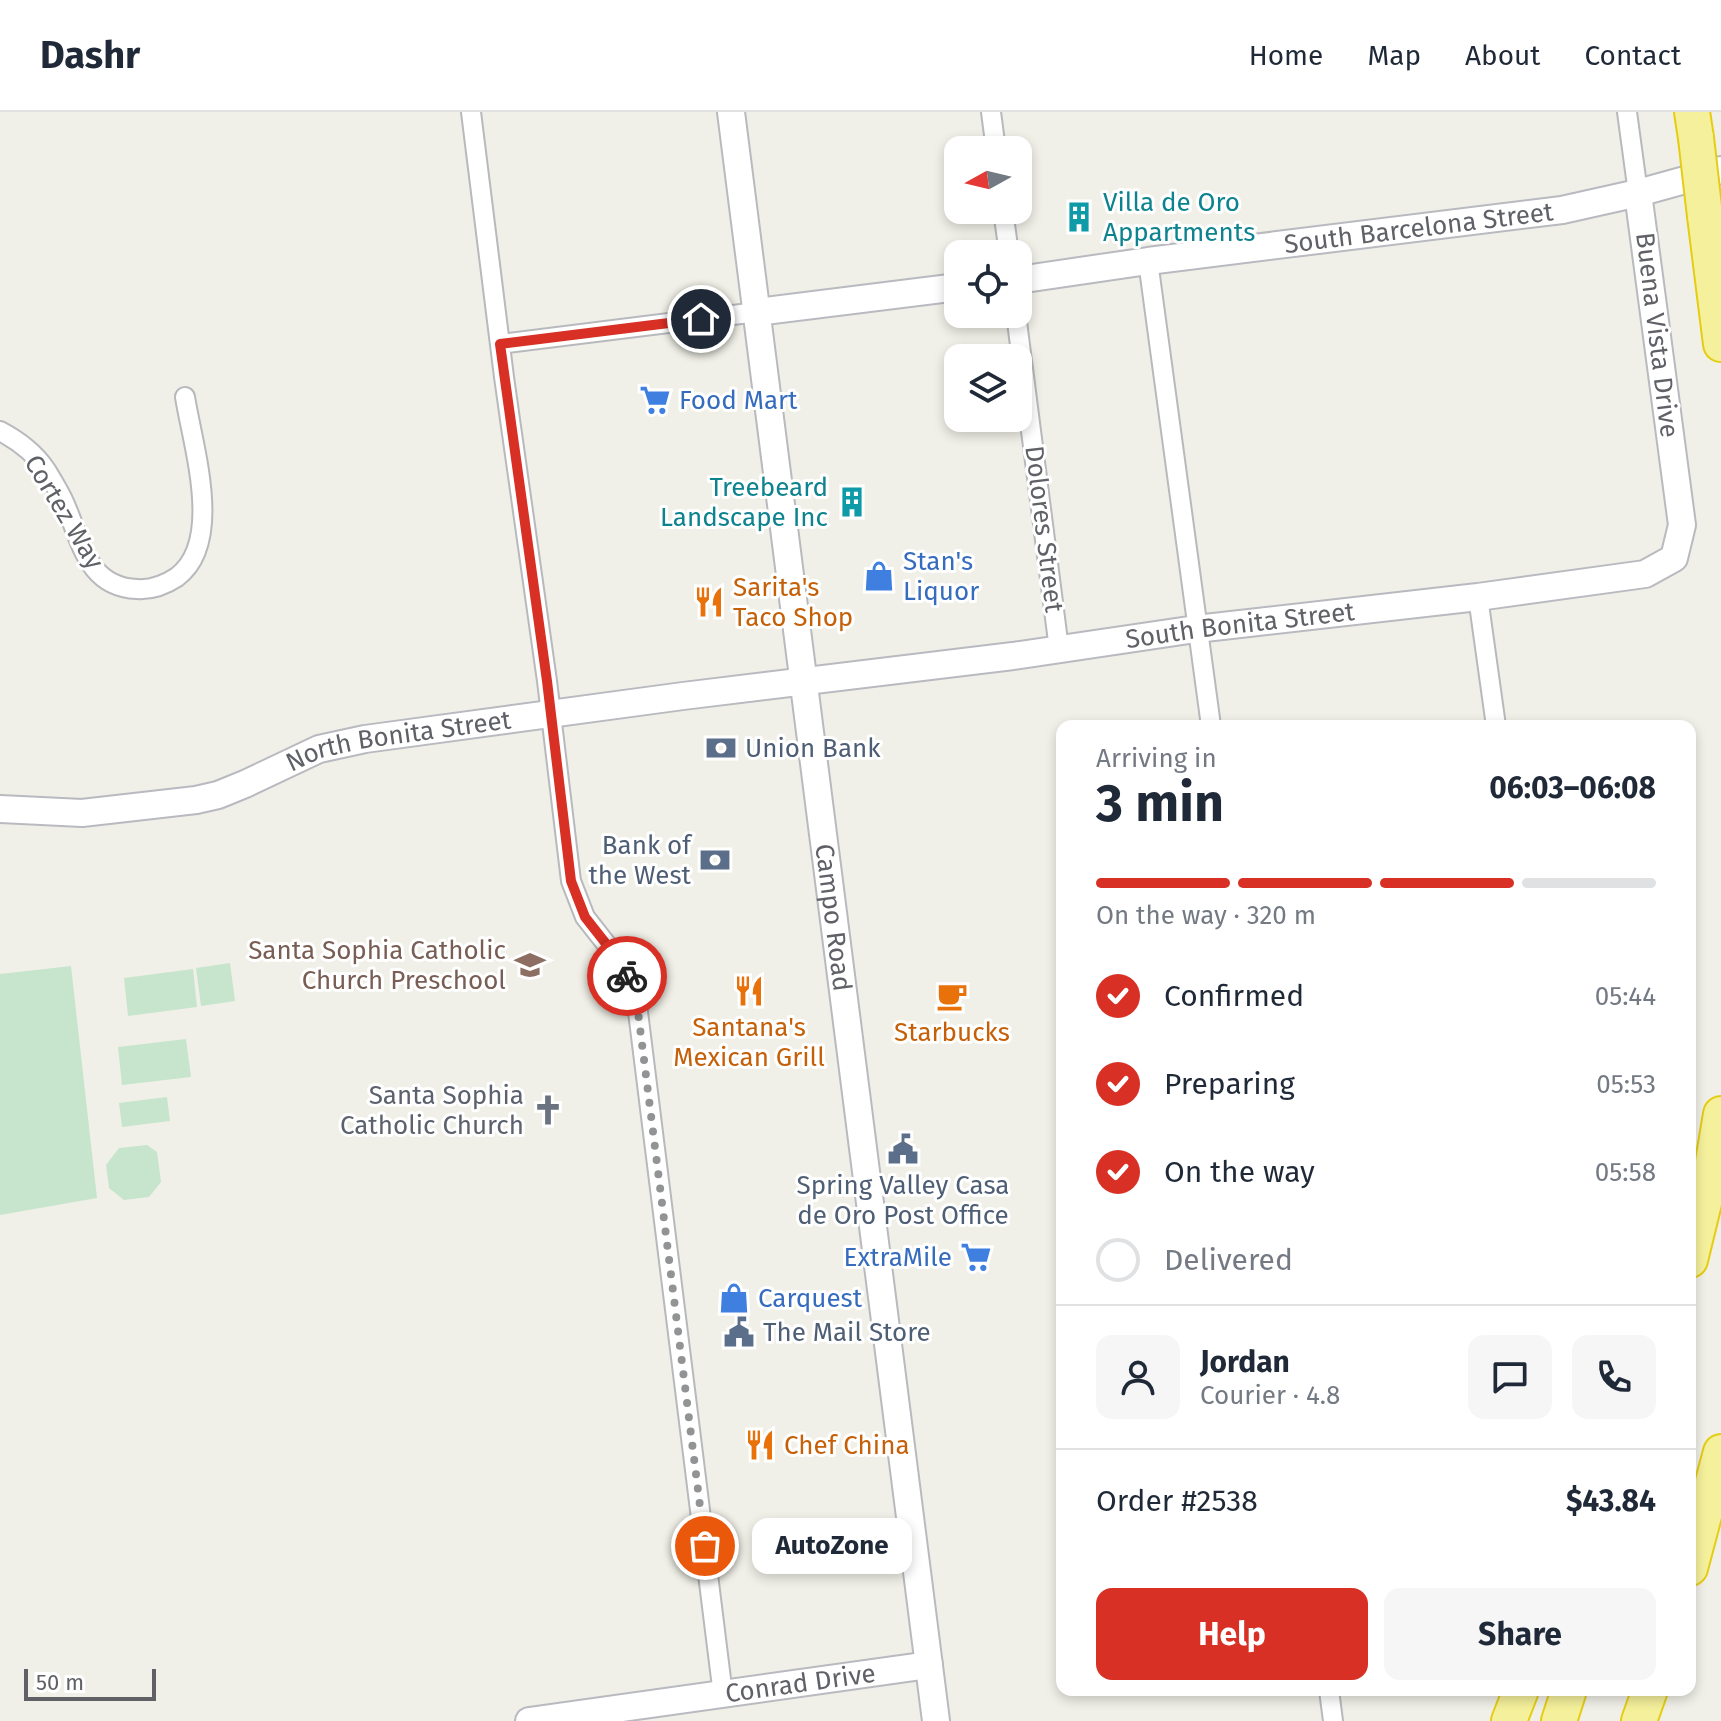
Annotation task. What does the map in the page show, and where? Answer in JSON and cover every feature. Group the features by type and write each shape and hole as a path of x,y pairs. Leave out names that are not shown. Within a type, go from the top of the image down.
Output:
{"highway":[{"path":"1694,125 1721,344"},
{"path":"1696,1235 1721,1114"},
{"path":"1696,1546 1721,1452"},
{"path":"1509,1721 1519,1696"},
{"path":"1559,1721 1567,1696"},
{"path":"1639,1721 1648,1696"},
{"path":"1656,1721 1662,1696"}],"main road":[{"name":"Campo Road","path":"731,112 936,1721"},
{"name":"South Barcelona Street","path":"1032,278 1562,210 1721,170"},
{"name":"Buena Vista Drive","path":"1638,193 1682,525 1674,558"},
{"path":"757,312 944,289"},
{"name":"South Bonita Street","path":"804,682 1196,629 1478,597 1645,574 1674,558"},
{"name":"North Bonita Street","path":"0,809 82,813 196,800 218,795 319,749 337,745 804,682"},
{"name":"Conrad Drive","path":"529,1721 929,1665"}],"street":[{"path":"471,112 571,881 585,917 622,964 636,996 723,1695"},
{"path":"991,112 994,136"},
{"name":"Buena Vista Drive","path":"1627,112 1638,193"},
{"path":"1148,261 1210,720"},
{"path":"500,344 757,312"},
{"name":"Dolores Street","path":"1018,328 1059,649"},
{"name":"Cortez Way","path":"0,431 31,450 45,468 64,503 83,554 94,570 117,585 151,588 162,585 183,571 192,562 202,539 201,494 185,397"},
{"path":"1478,597 1495,720"},
{"path":"1330,1696 1333,1721"}],"green space":[{"path":"230,963 235,1001 201,1006 196,968"},
{"path":"71,966 97,1198 0,1215 0,974"},
{"path":"193,969 197,1007 128,1016 124,978"},
{"path":"186,1039 191,1077 122,1085 118,1047"},
{"path":"167,1097 170,1121 122,1127 119,1103"},
{"path":"147,1145 157,1152 161,1182 149,1197 124,1200 109,1188 106,1165 119,1148"}],"way so far":[{"path":"627,976 636,996 705,1546"}],"place":[{"name":"Villa de Oro Appartments","path":"1079,217"},
{"name":"Food Mart","path":"655,400"},
{"name":"Treebeard Landscape Inc","path":"852,502"},
{"name":"Stan's Liquor","path":"879,576"},
{"name":"Sarita's Taco Shop","path":"709,602"},
{"name":"Union Bank","path":"721,748"},
{"name":"Bank of the West","path":"715,860"},
{"name":"Santa Sophia Catholic Church Preschool","path":"530,965"},
{"name":"Santana's Mexican Grill","path":"749,991"},
{"name":"Starbucks","path":"952,996"},
{"name":"Santa Sophia Catholic Church","path":"548,1110"},
{"name":"Spring Valley Casa de Oro Post Office","path":"903,1149"},
{"name":"ExtraMile","path":"976,1257"},
{"name":"Carquest","path":"734,1298"},
{"name":"The Mail Store","path":"739,1332"},
{"name":"Chef China","path":"760,1445"},
{"name":"AutoZone","path":"705,1546"}],"route":[{"path":"627,976 622,964 585,917 571,881 547,681 500,344 701,319"}]}
